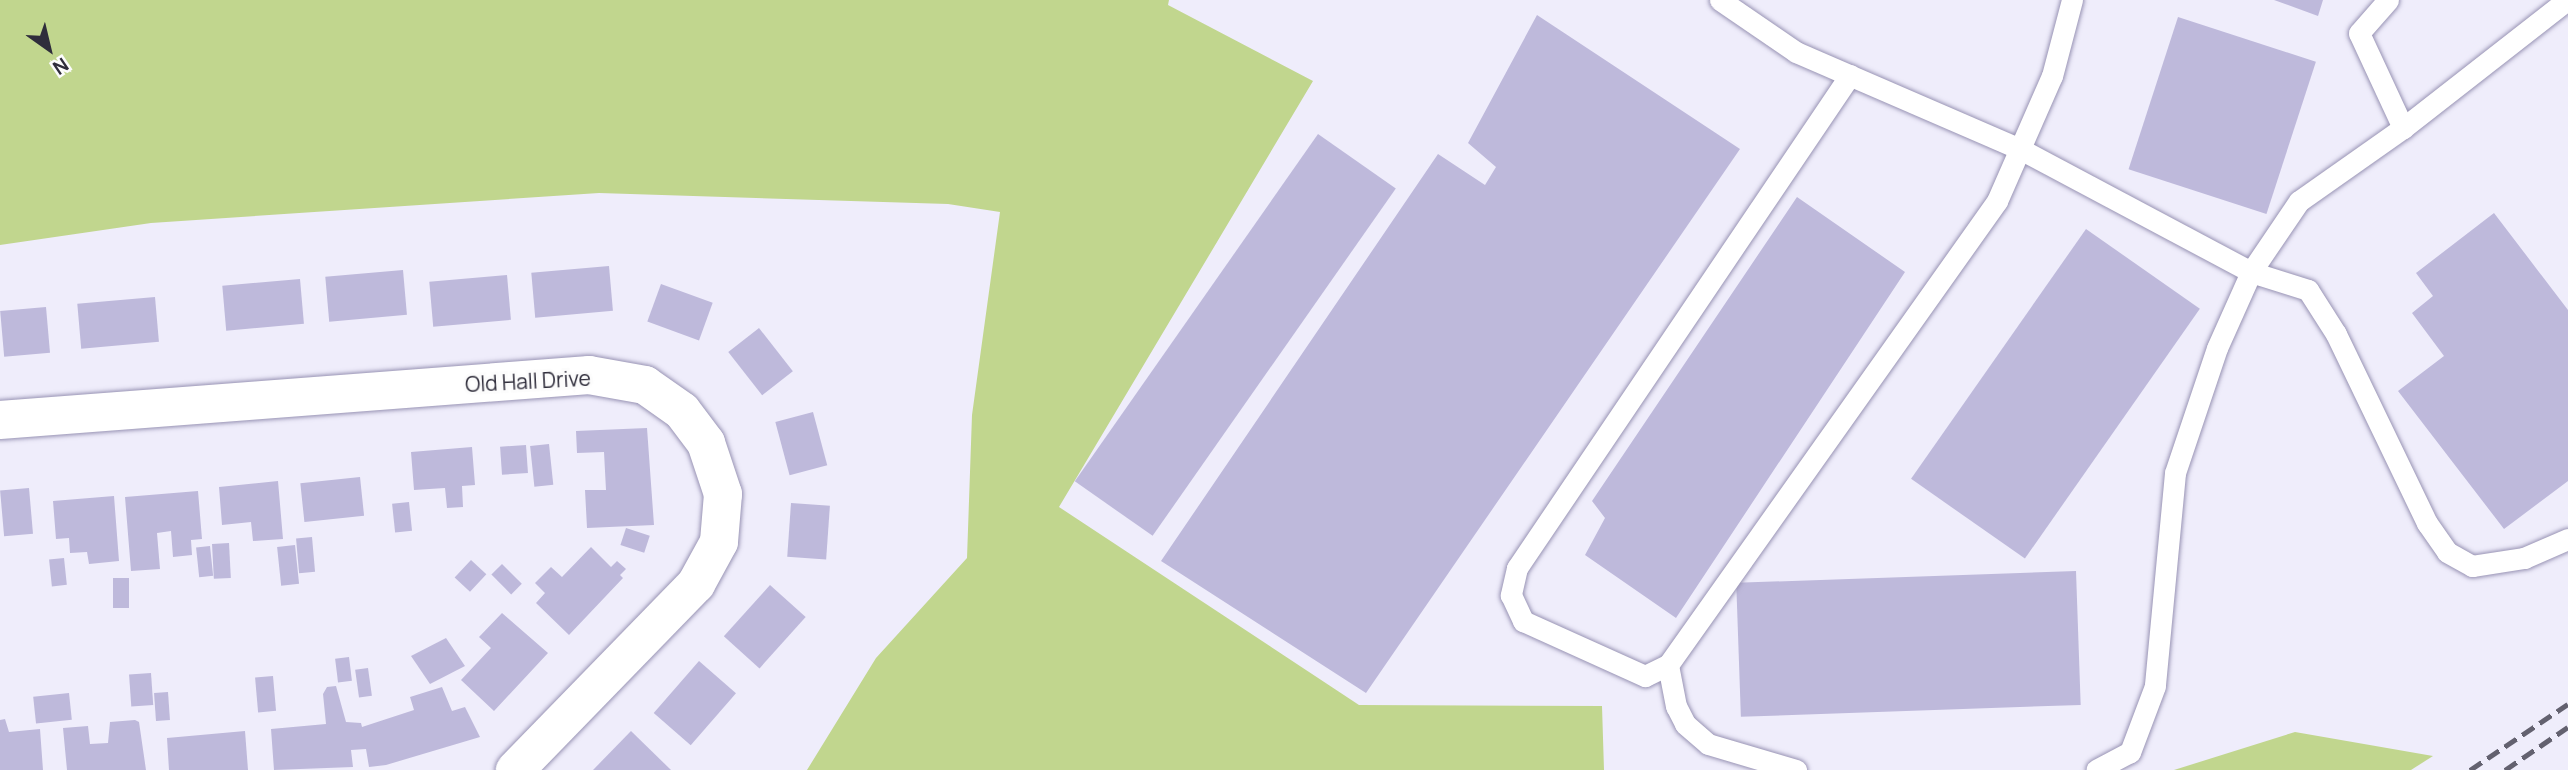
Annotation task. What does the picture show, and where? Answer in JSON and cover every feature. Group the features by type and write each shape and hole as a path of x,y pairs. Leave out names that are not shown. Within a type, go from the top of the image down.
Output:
{"street":[{"name":"Old Hall Drive","path":"0,419 589,375 645,384 682,411 706,443 723,494 719,542 696,584 515,770"}],"lane":[{"path":"1720,0 1796,52 2020,149 2251,272 2308,290 2336,334 2427,523 2447,552 2472,566 2524,558 2568,539"},
{"path":"1850,75 1517,568 1511,595 1523,621 1646,676 1668,665 1997,201 2052,76 2073,0"},
{"path":"2389,0 2359,33 2403,128"},
{"path":"2096,770 2130,752 2155,686 2175,473 2217,348 2251,272 2299,201 2403,128 2567,0"},
{"path":"1668,665 1676,706 1685,724 1708,744 1796,770"}],"green space":[{"path":"0,0 1169,0 1168,5 1313,81 1059,507 1359,705 1602,706 1604,770 807,770 876,658 967,558 972,415 1000,212 948,204 599,193 151,223 0,245"},
{"path":"2295,732 2433,756 2411,770 2174,770"}],"building":[{"path":"2274,0 2323,0 2318,16"},
{"path":"1537,15 1740,149 1366,693 1161,561 1438,154 1485,185 1496,167 1468,143"},
{"path":"2178,17 2316,62 2266,214 2129,169"},
{"path":"1318,134 1396,188 1153,536 1075,481"},
{"path":"1797,197 1905,272 1676,618 1585,555 1605,518 1592,501"},
{"path":"2494,213 2568,310 2568,481 2504,529 2398,391 2444,356 2412,313 2433,296 2416,273"},
{"path":"2086,229 2200,309 2025,559 1911,479"},
{"path":"609,266 613,311 535,318 531,273"},
{"path":"403,270 407,315 329,322 325,277"},
{"path":"507,275 511,320 433,327 429,282"},
{"path":"300,279 304,324 226,331 222,286"},
{"path":"661,284 713,303 699,340 647,322"},
{"path":"155,297 159,342 81,349 77,304"},
{"path":"46,307 50,353 4,357 0,311"},
{"path":"759,328 793,371 762,395 728,352"},
{"path":"813,412 827,465 790,475 775,422"},
{"path":"647,428 654,525 587,528 585,490 606,490 604,452 577,453 576,431"},
{"path":"549,444 553,485 534,487 530,446"},
{"path":"526,445 528,473 502,475 500,447"},
{"path":"472,447 475,485 462,486 463,507 447,508 445,488 414,490 411,452"},
{"path":"360,477 364,516 304,522 300,483"},
{"path":"278,481 283,539 253,541 251,522 222,525 219,487"},
{"path":"29,488 33,534 4,536 0,491"},
{"path":"198,491 202,539 191,540 192,555 173,557 171,531 157,533 160,569 131,571 125,497"},
{"path":"114,496 119,561 89,564 87,552 70,553 69,538 56,539 53,501"},
{"path":"409,502 412,531 395,533 392,504"},
{"path":"791,503 830,506 826,560 787,557"},
{"path":"626,528 650,536 644,553 620,545"},
{"path":"312,537 315,572 299,573 296,538"},
{"path":"229,543 231,578 214,579 212,544"},
{"path":"295,545 299,584 281,586 277,547"},
{"path":"210,546 213,576 199,577 196,547"},
{"path":"591,547 611,567 617,561 626,569 620,575 623,578 569,635 536,603 545,593 535,583 551,567 562,577"},
{"path":"64,558 67,585 52,586 49,560"},
{"path":"471,560 486,574 470,592 455,578"},
{"path":"502,564 522,584 511,594 491,575"},
{"path":"2076,571 2081,705 1741,717 1736,583"},
{"path":"113,578 129,578 129,608 113,608"},
{"path":"770,585 806,617 760,668 724,636"},
{"path":"502,613 548,653 494,711 461,680 491,648 479,637"},
{"path":"446,638 465,666 430,684 411,656"},
{"path":"349,657 352,681 338,683 335,659"},
{"path":"699,661 736,693 691,745 654,713"},
{"path":"368,668 372,696 359,698 355,670"},
{"path":"151,673 153,705 131,706 129,675"},
{"path":"273,676 276,711 258,712 255,678"},
{"path":"336,686 346,722 361,723 362,727 414,710 410,697 442,687 452,711 465,707 480,737 386,765 369,767 366,749 351,750 353,767 274,770 271,729 326,724 323,694 327,687"},
{"path":"168,692 170,720 156,721 154,693"},
{"path":"69,693 72,720 36,724 33,697"},
{"path":"5,719 9,732 40,729 43,770 0,770 0,720"},
{"path":"110,722 139,722 146,770 67,770 63,728 88,726 90,744 108,743"},
{"path":"245,731 248,770 169,770 167,738"},
{"path":"631,731 671,770 593,770"}],"railway":[{"path":"2470,770 2568,704"},
{"path":"2505,770 2568,727"}]}
